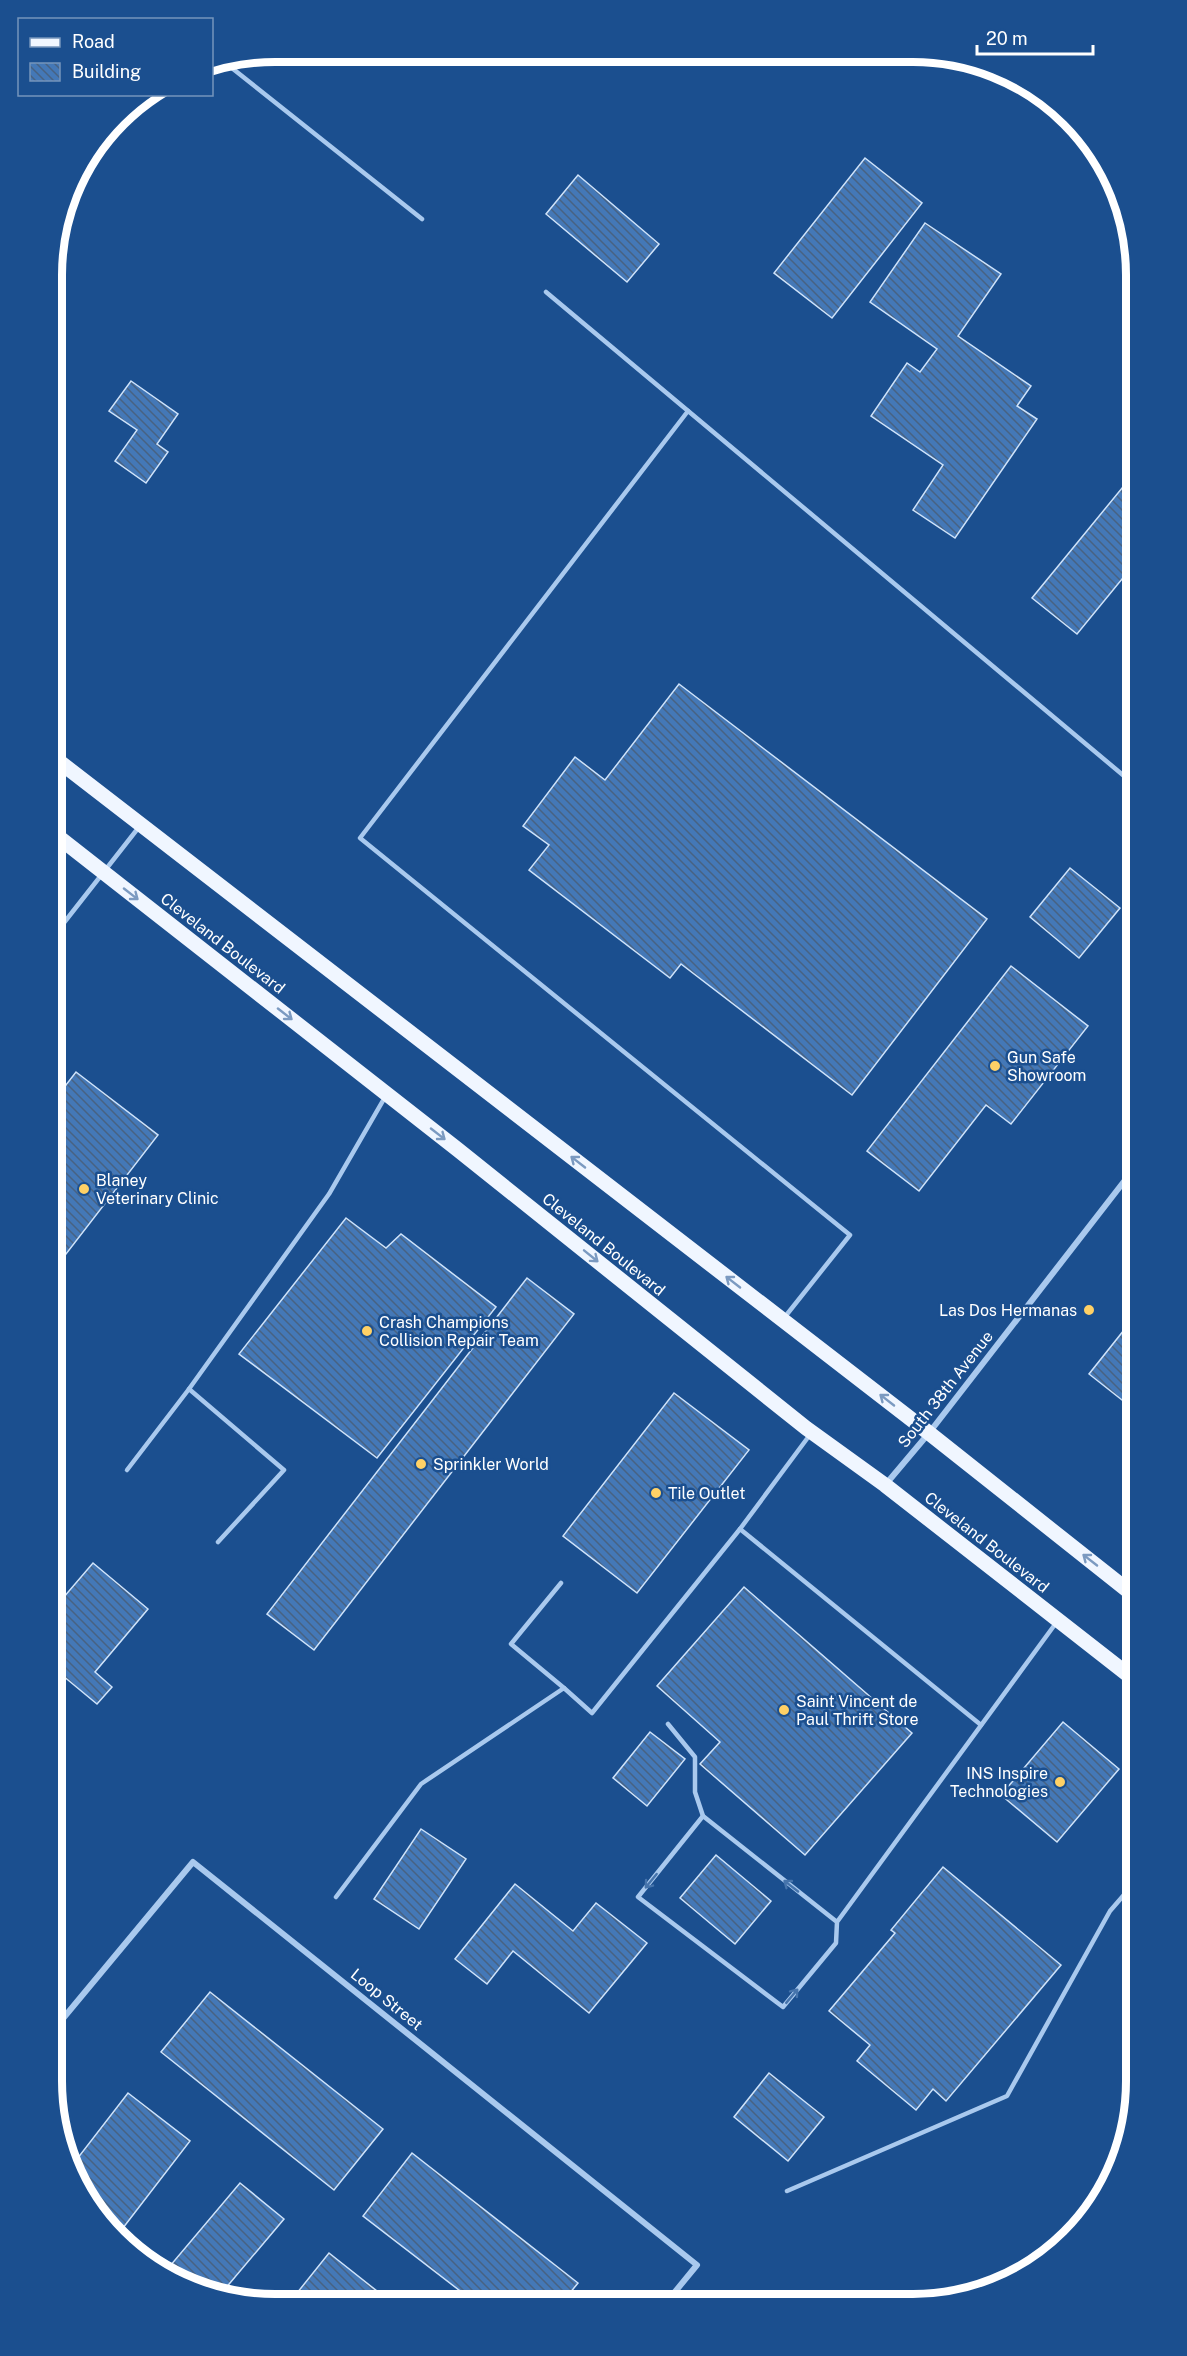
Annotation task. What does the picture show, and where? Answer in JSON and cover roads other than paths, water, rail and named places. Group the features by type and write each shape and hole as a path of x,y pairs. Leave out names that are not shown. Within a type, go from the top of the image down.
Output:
{"main road":[{"path":"62,764 929,1432 1126,1589"},
{"name":"Cleveland Boulevard","path":"62,840 812,1432 885,1485 1126,1673"}],"street":[{"name":"South 38th Avenue","path":"885,1485 1126,1179"},
{"name":"Loop Street","path":"62,2020 193,1862 697,2265 672,2295"}],"lane":[{"path":"230,67 422,219"},
{"path":"546,292 1126,778"},
{"path":"688,411 360,838 850,1235 783,1320"},
{"path":"62,925 141,824"},
{"path":"127,1470 189,1389 328,1194 386,1094"},
{"path":"189,1389 284,1470 218,1542"},
{"path":"561,1583 512,1644 592,1713 741,1529 812,1432"},
{"path":"741,1529 981,1725"},
{"path":"703,1816 638,1897 783,2007 836,1943 837,1922 1058,1620"},
{"path":"336,1897 421,1784 564,1688"},
{"path":"668,1724 695,1756 695,1792 703,1816 837,1922"},
{"path":"787,2191 1007,2096 1110,1911 1126,1893"}],"place":[{"name":"Gun Safe Showroom","path":"995,1066"},
{"name":"Blaney Veterinary Clinic","path":"84,1189"},
{"name":"Las Dos Hermanas","path":"1089,1310"},
{"name":"Crash Champions Collision Repair Team","path":"367,1331"},
{"name":"Sprinkler World","path":"421,1464"},
{"name":"Tile Outlet","path":"656,1493"},
{"name":"Saint Vincent de Paul Thrift Store","path":"784,1710"},
{"name":"INS Inspire Technologies","path":"1060,1782"}]}
